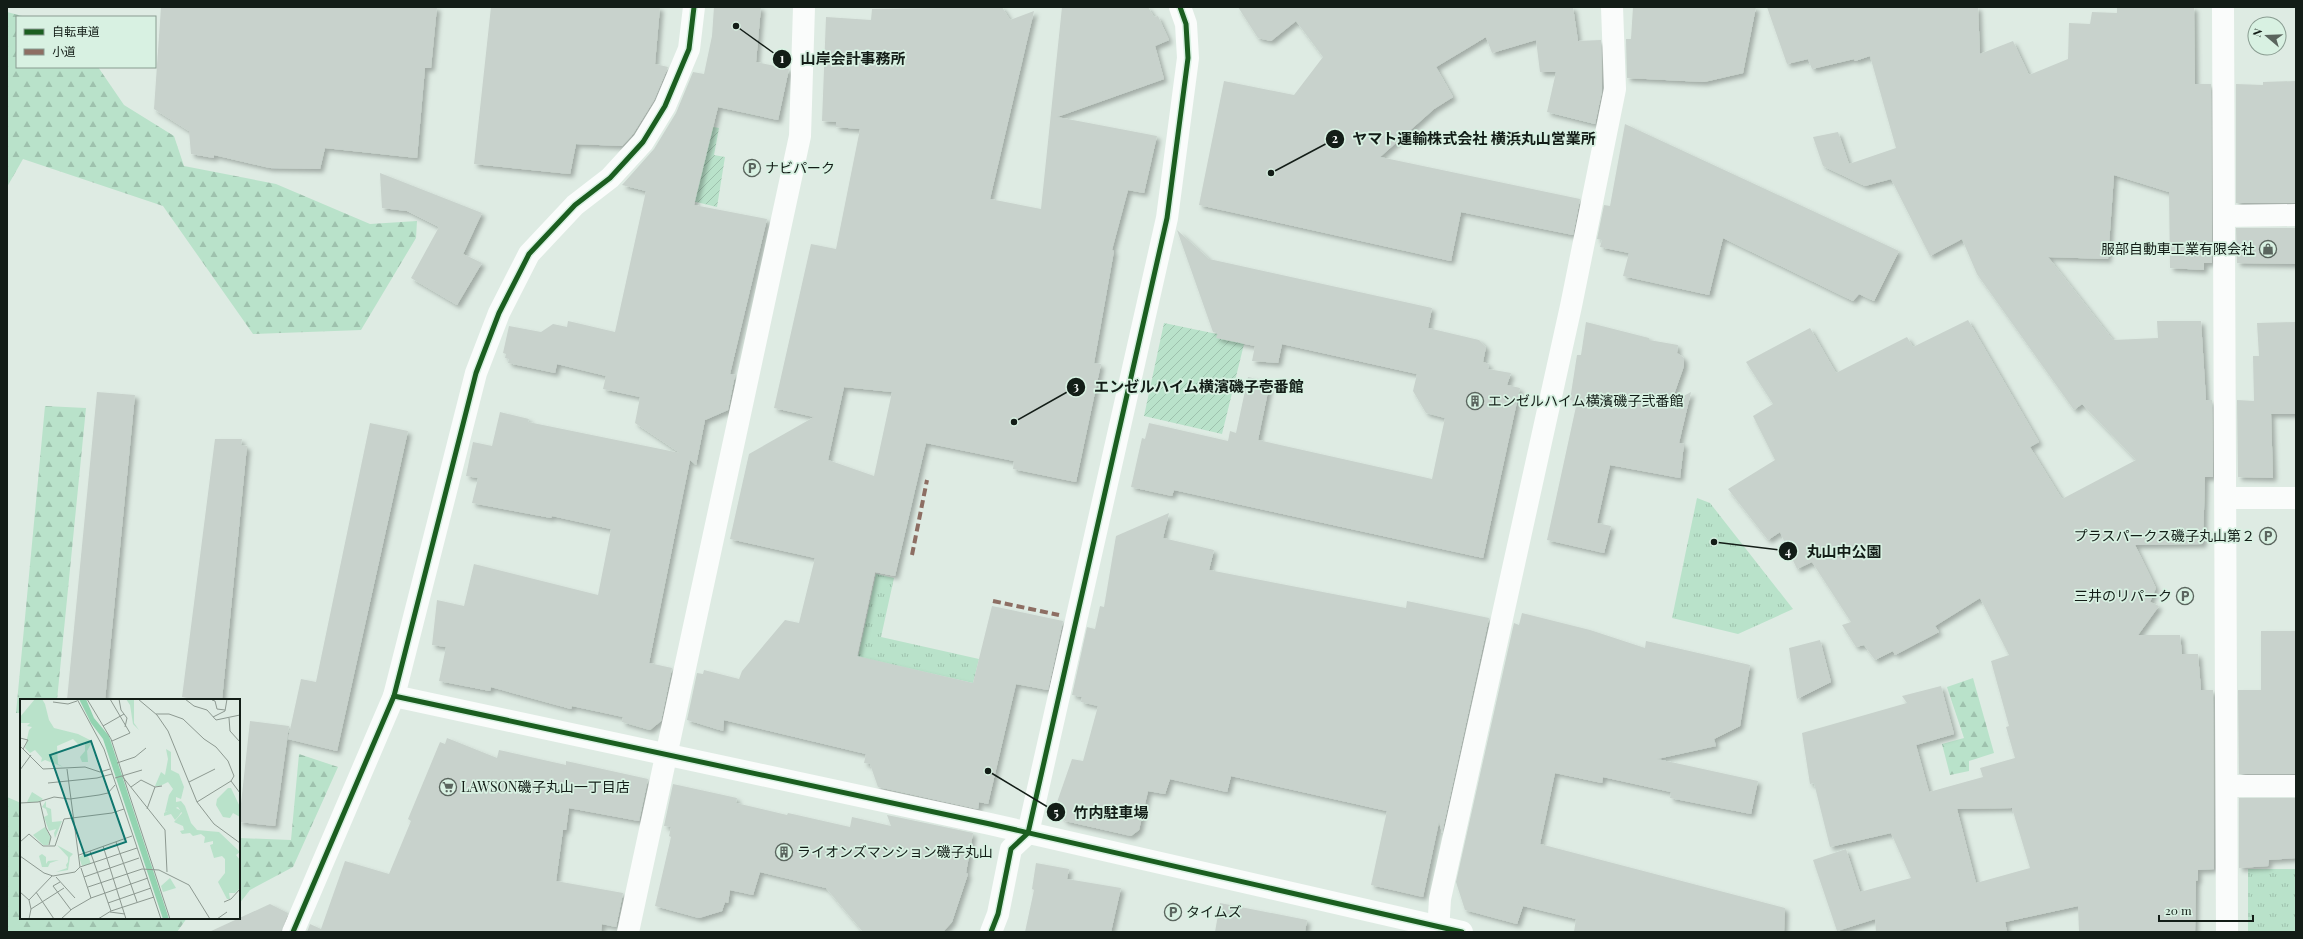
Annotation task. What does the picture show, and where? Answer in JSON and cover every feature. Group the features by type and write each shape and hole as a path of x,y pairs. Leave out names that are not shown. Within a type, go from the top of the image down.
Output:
{"street":[{"path":"293,932 394,696 476,373 499,313 529,254 575,205 610,178 643,142 665,106 689,49 694,7"},
{"path":"628,932 668,755 800,136 804,7"},
{"path":"991,932 998,914 1011,850 1028,833 1167,218 1188,58 1186,24 1180,7"},
{"path":"1439,929 1440,899 1571,306 1615,89 1612,7"},
{"path":"2223,7 2227,786 2226,932"},
{"path":"2224,216 2296,215"},
{"path":"2226,498 2296,498"},
{"path":"394,696 1028,833 1439,929 1462,932"},
{"path":"2227,786 2296,786"}],"green space":[{"path":"7,12 22,16 16,16 16,68 99,68 124,105 174,136 184,166 276,184 370,224 417,221 416,238 361,330 253,334 163,206 23,159 7,187"},
{"path":"713,127 719,128 714,155 725,157 717,207 688,200"},
{"path":"1164,323 1217,334 1244,344 1222,434 1144,416"},
{"path":"45,406 86,408 57,699 20,699 20,713 16,713"},
{"path":"1697,498 1710,503 1793,609 1738,634 1672,618"},
{"path":"876,574 894,578 881,637 979,659 973,683 858,657"},
{"path":"1973,678 1994,753 1969,761 1969,771 1950,775 1942,744 1964,738 1947,687"},
{"path":"299,754 338,767 293,867 250,890 240,903 240,838 291,840"},
{"path":"7,797 20,803 20,919 186,919 177,932 7,932"},
{"path":"2248,869 2296,869 2296,932 2248,932"}],"building":[{"path":"161,7 437,7 431,68 425,68 417,158 325,148 320,169 270,168 214,155 214,158 191,154 189,131 154,109"},
{"path":"491,7 660,7 655,64 668,67 654,100 633,134 622,146 576,144 570,174 474,164"},
{"path":"714,7 761,7 756,62 789,69 778,120 718,107 694,205 767,219 730,374 735,375 728,410 705,420 696,465 690,460 649,663 672,668 661,721 650,730 622,722 623,717 572,706 571,709 491,687 490,691 439,681 446,647 432,645 437,600 464,606 474,564 598,595 611,529 552,516 551,518 472,503 478,478 466,476 473,442 492,446 500,412 529,419 528,422 680,453 635,423 640,397 603,389 606,376 557,364 555,373 508,363 509,359 505,358 506,354 503,353 509,326 541,332 553,324 567,327 568,321 615,332 646,191 622,185 654,149 676,113 693,72 704,74 712,36"},
{"path":"937,7 1002,7 1010,20 1034,11 990,199 1041,209 1062,7 1148,7 1154,17 1158,16 1169,40 1155,46 1164,79 1057,117 1157,136 1144,193 1128,190 1112,250 1114,251 1094,363 1101,364 1076,482 1013,469 1014,461 926,443 895,576 875,572 857,656 973,683 992,606 1063,621 1048,690 1016,684 988,804 979,802 978,809 878,787 870,764 864,763 866,754 724,720 723,731 687,720 697,673 703,674 704,670 739,679 742,671 785,620 799,623 815,558 730,539 749,454 814,417 774,408 811,244 836,249 860,129 836,127 836,122 822,121 826,17 871,20 872,9 939,8","holes":["844,387 892,392 874,476 828,460"]},
{"path":"1238,7 1573,7 1578,41 1601,40 1602,91 1595,124 1547,112 1556,72 1540,72 1536,40 1492,53 1486,37 1436,67 1453,97 1434,109 1380,157 1580,199 1573,235 1461,212 1451,261 1199,205 1224,81 1294,95 1323,57 1296,21 1271,41 1258,38"},
{"path":"1633,7 1756,7 1743,73 1704,82 1627,78 1626,39 1631,39"},
{"path":"1767,7 1978,7 1980,54 2013,41 2029,75 2068,59 2069,23 2090,24 2092,12 2117,13 2117,7 2194,7 2195,84 2211,84 2212,263 2204,263 2204,270 2170,268 2169,192 2114,175 2108,259 2048,257 2113,340 2158,338 2157,321 2201,321 2206,400 2212,400 2213,477 2205,477 2203,544 2135,545 2156,588 2150,602 2159,606 2138,635 2180,635 2182,654 2198,654 2201,690 2213,690 2214,869 2198,870 2198,880 2196,881 2195,932 2079,932 2078,906 2005,922 2007,932 1876,932 1875,919 1837,931 1813,860 1846,849 1860,892 1911,878 1891,833 1830,847 1814,783 1810,784 1802,733 1907,703 1902,696 1941,686 1954,734 1916,745 1929,792 1983,777 1980,768 2015,758 2006,727 2009,726 1991,661 2009,655 1980,598 1935,626 1939,632 1895,655 1893,651 1875,660 1864,645 1856,647 1842,625 1851,622 1812,562 1797,569 1780,532 1768,540 1728,489 1775,460 1753,416 1773,404 1746,362 1810,328 1836,373 1907,337 1913,347 1968,320 2039,442 2030,447 2062,499 2136,460 2082,404 2074,410 1977,274 1962,239 1930,256 1891,179 1865,186 1823,166 1813,137 1838,132 1849,164 1896,148 1870,56 1855,61 1854,59 1812,69 1808,59 1787,64","holes":["2012,808 2030,868 1976,883 1957,809"]},
{"path":"2296,81 2296,203 2236,203 2236,84 2263,85 2263,82"},
{"path":"1625,124 1899,251 1874,301 1859,294 1853,301 1723,238 1709,295 1623,276 1629,253 1600,247 1602,240 1597,239 1604,205 1610,206"},
{"path":"380,173 482,213 463,254 482,263 457,305 411,278 439,227 407,211 382,208"},
{"name":"服部自動車工業有限会社","path":"2236,228 2296,228 2296,264 2237,263"},
{"name":"エンゼルハイム横濱磯子弐番館","path":"1177,230 1209,259 1432,308 1428,328 1479,340 1486,347 1483,362 1489,364 1488,369 1511,373 1507,385 1520,388 1483,558 1174,490 1172,496 1131,487 1142,438 1145,439 1149,423 1228,441 1230,431 1236,433 1248,377 1270,382 1258,440 1432,479 1445,418 1426,413 1413,391 1417,374 1282,344 1278,363 1252,361 1255,346 1216,338 1218,333 1213,332"},
{"path":"1586,322 1649,338 1649,340 1678,345 1677,353 1684,358 1684,366 1671,403 1691,392 1679,443 1684,444 1680,478 1610,465 1597,523 1611,526 1604,553 1547,540 1577,402 1570,400 1577,355 1581,355"},
{"path":"2296,322 2296,414 2271,414 2273,478 2238,477 2237,400 2254,401 2253,356 2259,356 2257,323"},
{"path":"97,392 135,395 105,699 67,699"},
{"path":"370,423 408,431 337,751 288,739 301,679 316,682"},
{"path":"215,439 242,439 241,445 247,446 222,699 197,699 182,697"},
{"path":"1169,513 1163,538 1214,550 1209,570 1406,608 1407,601 1489,618 1442,833 1439,822 1423,897 1371,885 1387,811 1231,776 1227,792 1170,779 1165,794 1148,791 1139,830 1131,836 1065,821 1055,808 1072,759 1083,761 1098,706 1081,702 1082,697 1072,695 1087,627 1095,629 1100,606 1104,607 1116,536"},
{"path":"1522,613 1590,630 1645,648 1646,641 1750,665 1740,726 1714,739 1716,746 1657,759 1758,781 1751,814 1670,798 1671,792 1603,777 1602,783 1555,773 1540,844 1785,908 1784,932 1574,932 1576,919 1523,906 1517,924 1465,910 1456,882 1514,623 1519,625"},
{"path":"2261,631 2296,631 2295,774 2239,774 2238,690 2261,690"},
{"path":"1820,640 1831,682 1797,699 1789,648"},
{"path":"250,721 289,726 275,826 240,822"},
{"path":"447,738 497,758 499,750 566,765 566,761 648,779 639,821 569,808 566,830 563,830 556,881 623,893 616,927 602,924 601,932 307,932 310,924 321,929 345,861 389,874 411,821 408,819 440,742 445,744"},
{"path":"673,784 737,798 736,803 787,815 788,813 850,827 852,817 891,826 887,815 973,833 966,873 968,874 952,922 943,932 863,932 826,888 760,872 753,895 730,890 728,903 725,902 722,911 699,918 655,906 671,837 669,836 671,827 664,826"},
{"path":"2239,798 2296,798 2296,858 2269,860 2268,866 2239,868"},
{"path":"1036,863 1069,869 1067,879 1121,888 1111,932 1025,932 1034,890 1032,889"},
{"path":"1220,903 1307,920 1305,932 1215,932"},
{"path":"270,904 288,913 281,932 209,932"}],"marked path":[{"path":"912,555 927,480"},
{"path":"993,601 1059,615"}],"cycle path":[{"path":"293,932 394,696 476,373 499,313 529,254 575,205 610,178 643,142 665,106 689,49 694,7"},
{"path":"991,932 998,914 1011,849 1028,833 1167,218 1188,58 1186,24 1180,7"},
{"path":"394,696 990,824 1462,932"}],"place":[{"name":"山岸会計事務所","path":"736,26"},
{"name":"ナビパーク","path":"752,168"},
{"name":"ヤマト運輸株式会社 横浜丸山営業所","path":"1271,173"},
{"name":"服部自動車工業有限会社","path":"2268,249"},
{"name":"エンゼルハイム横濱磯子弐番館","path":"1475,401"},
{"name":"エンゼルハイム横濱磯子壱番館","path":"1014,422"},
{"name":"プラスパークス磯子丸山第２","path":"2268,536"},
{"name":"丸山中公園","path":"1714,542"},
{"name":"三井のリパーク","path":"2185,596"},
{"name":"竹内駐車場","path":"988,771"},
{"name":"LAWSON磯子丸山一丁目店","path":"448,787"},
{"name":"ライオンズマンション磯子丸山","path":"784,852"},
{"name":"タイムズ","path":"1173,912"}]}
